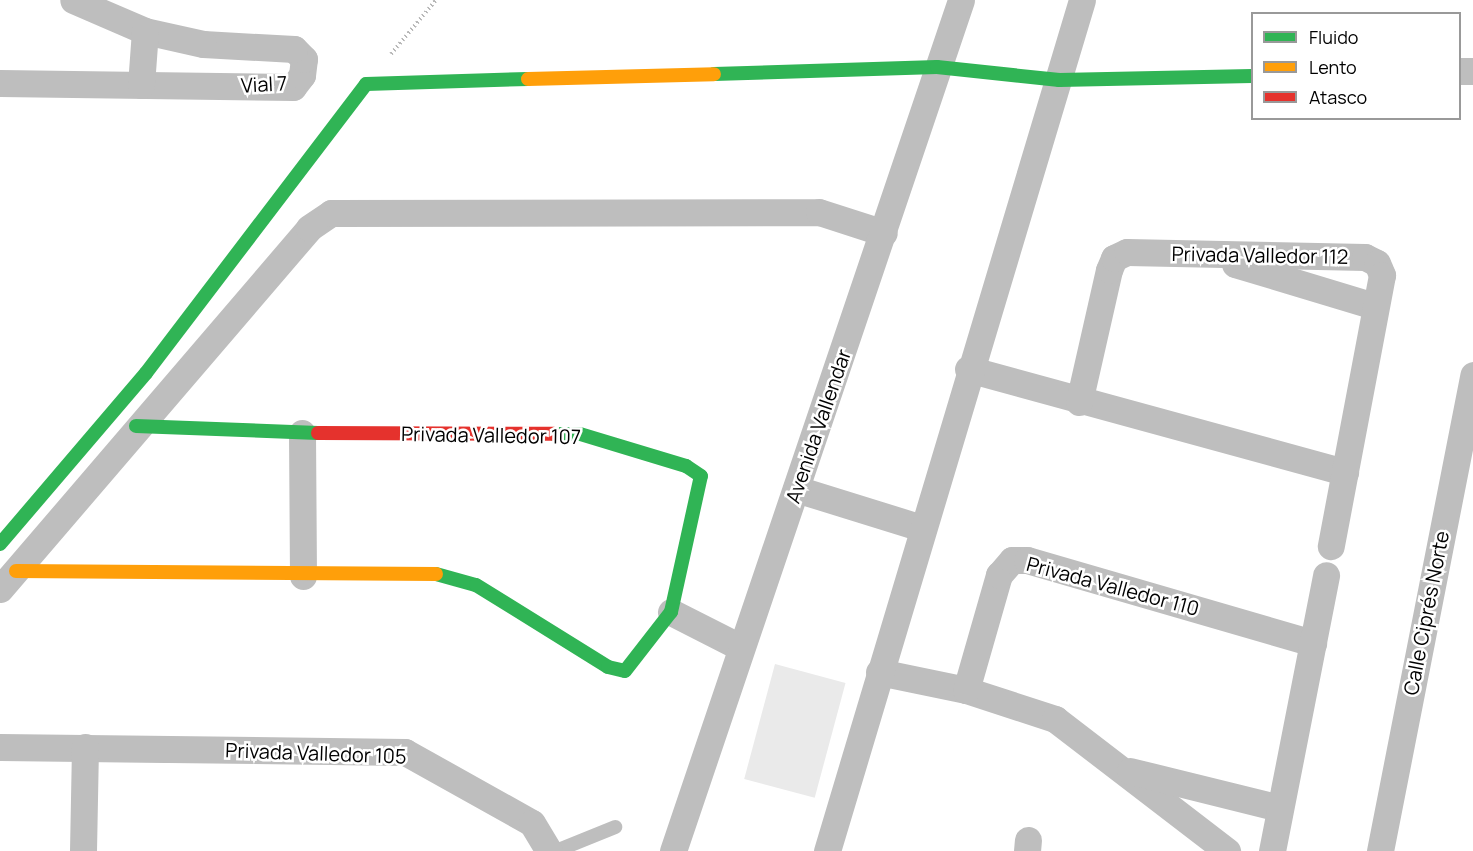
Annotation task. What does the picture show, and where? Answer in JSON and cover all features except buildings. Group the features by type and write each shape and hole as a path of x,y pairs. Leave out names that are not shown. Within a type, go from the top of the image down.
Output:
{"street":[{"name":"Vial 7","path":"0,82 293,87 304,59 294,49 203,44 145,31 73,0"},
{"name":"Avenida Vallendar","path":"673,851 740,647 884,233 961,0"},
{"path":"832,850 879,672 968,369 1082,0"},
{"path":"141,85 145,31"},
{"path":"0,544 146,373 366,84 937,67 1059,80 1251,76"},
{"name":"Privada Valledor 107","path":"8,580 136,426 309,228 331,213 819,212 884,233"},
{"name":"Privada Valledor 112","path":"1079,402 1114,258 1127,252 1365,257 1377,263 1382,275 1374,306 1331,546"},
{"path":"1204,254 1374,306"},
{"path":"968,369 1079,402 1345,472"},
{"name":"Calle Ciprés Norte","path":"1380,851 1473,375"},
{"name":"Privada Valledor 107","path":"8,580 445,574 476,585 608,667 625,671 671,612 700,491 701,476 686,466 580,434 302,433 136,426"},
{"path":"302,433 303,576"},
{"path":"796,489 922,528"},
{"name":"Privada Valledor 110","path":"966,690 999,575 1012,560 1028,560 1313,643"},
{"path":"1272,851 1326,575"},
{"path":"671,612 740,647"},
{"path":"879,672 966,690 1055,719 1227,851"},
{"name":"Privada Valledor 105","path":"0,747 405,752 532,823 549,851"},
{"path":"83,851 85,747"},
{"path":"1120,769 1279,808"}],"lane":[{"path":"556,851 615,827"}],"path":[{"path":"366,84 436,0"}],"shaded area":[{"path":"775,664 846,683 815,798 744,779"}],"traffic: fast":[{"path":"714,74 937,67 1059,80 1251,76"},
{"path":"0,544 146,373 366,84 528,79"},
{"path":"136,426 318,433"},
{"path":"436,574 476,585 608,667 625,671 671,612 701,476 686,466 580,434 554,434"}],"traffic: slow":[{"path":"528,79 714,74"},
{"path":"16,571 436,574"}],"traffic: jam":[{"path":"318,433 554,434"}]}
